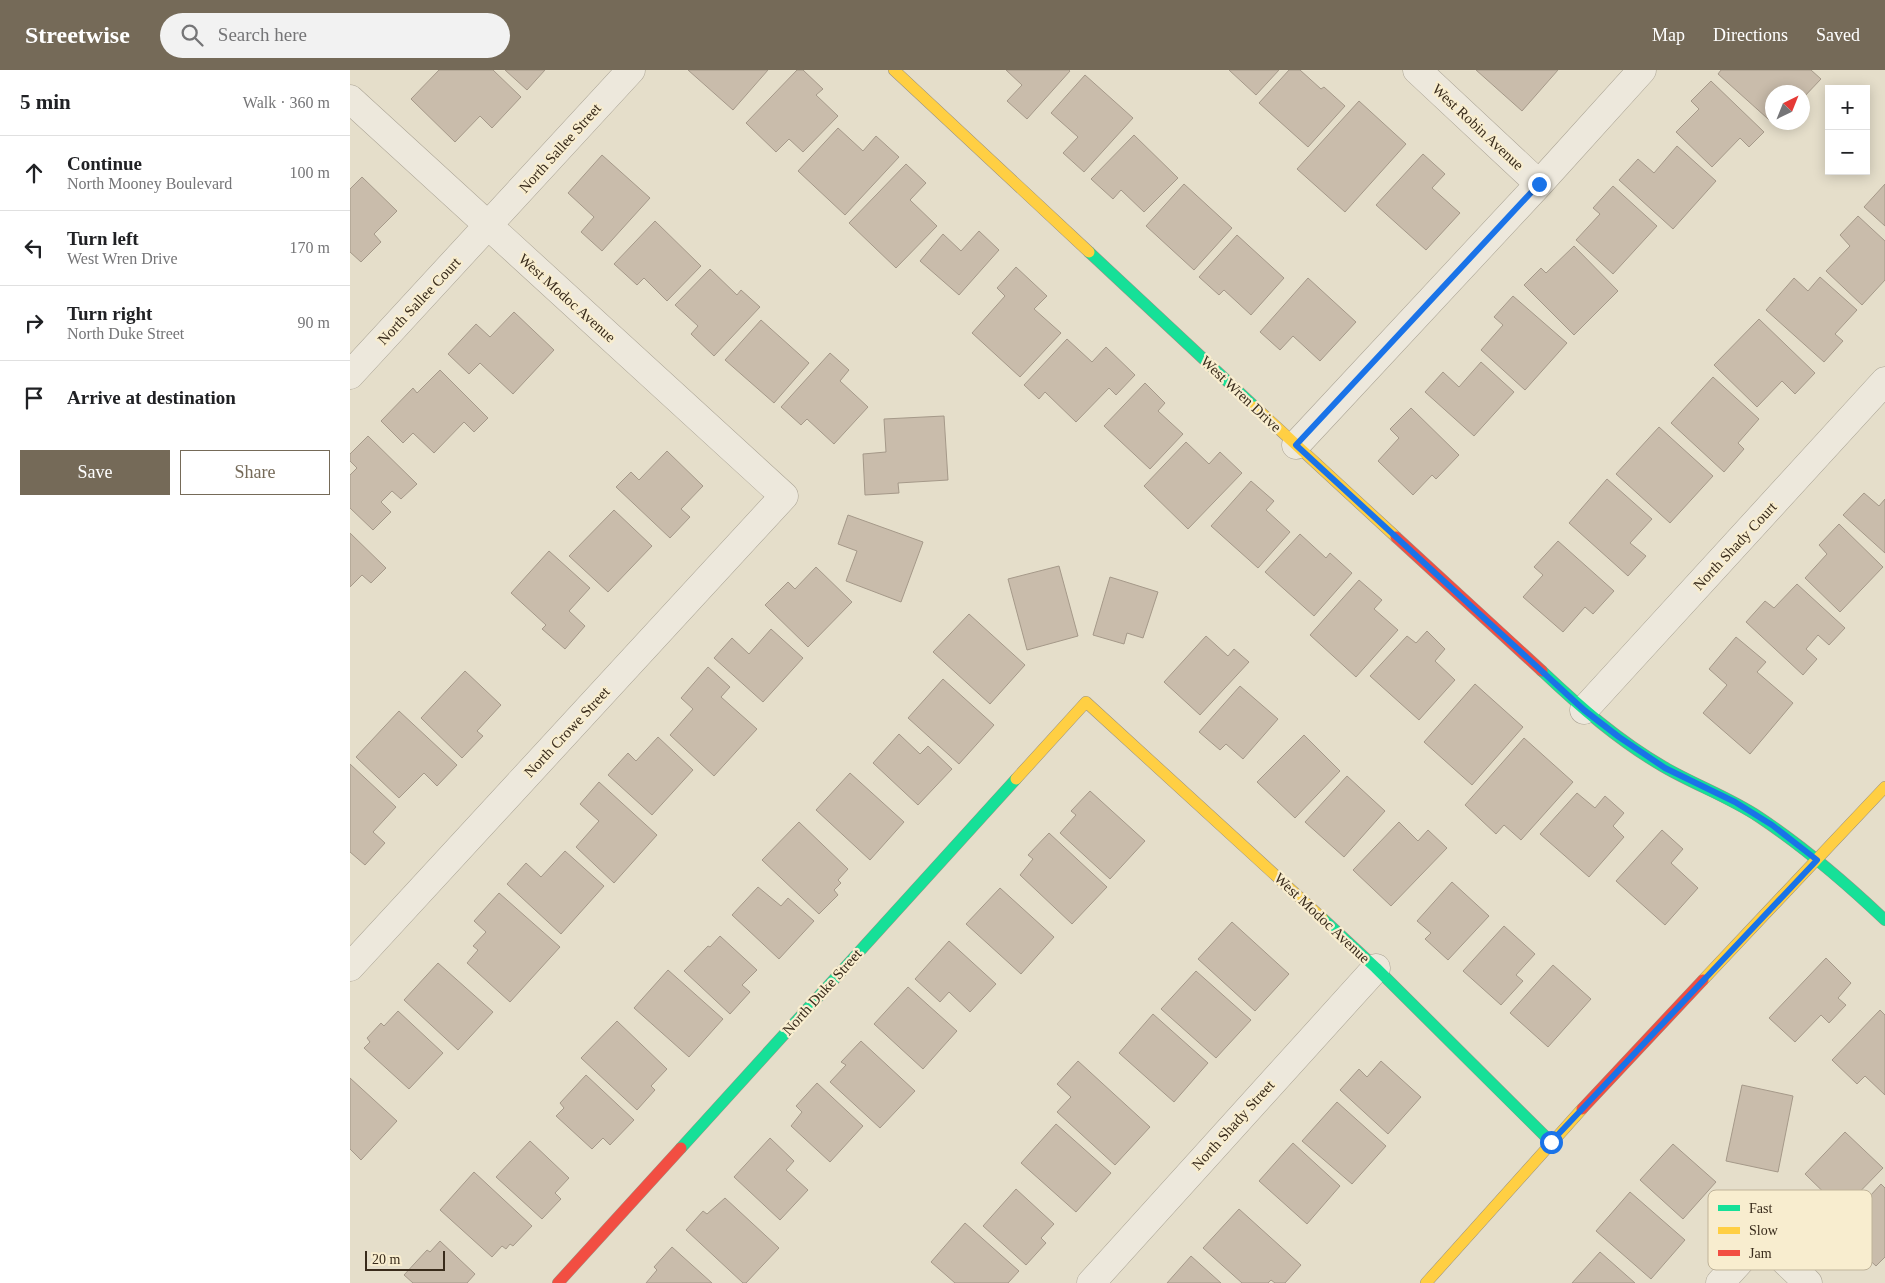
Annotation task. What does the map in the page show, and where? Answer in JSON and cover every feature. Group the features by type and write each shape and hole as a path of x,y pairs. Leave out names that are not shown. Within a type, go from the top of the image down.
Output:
{"street":[{"name":"North Sallee Street","path":"488,227 631,70"},
{"name":"West Wren Drive","path":"894,70 1296,445 1584,710 1619,737 1665,768 1735,802 1772,825 1856,892 1885,920"},
{"name":"West Robin Avenue","path":"1417,70 1539,184"},
{"path":"1296,445 1539,184 1642,70"},
{"name":"West Modoc Avenue","path":"350,99 784,496"},
{"name":"North Sallee Court","path":"350,375 488,227"},
{"name":"North Shady Court","path":"1584,710 1885,381"},
{"name":"North Crowe Street","path":"350,967 784,496"},
{"name":"West Modoc Avenue","path":"1086,702 1376,968 1551,1142"},
{"name":"North Duke Street","path":"558,1283 1086,702"},
{"path":"1426,1283 1551,1142 1885,787"},
{"name":"North Shady Street","path":"1091,1283 1376,968"},
{"path":"1720,1283 1732,1270"},
{"path":"1794,1270 1808,1283"}],"building":[{"path":"439,70 493,70 521,97 492,128 480,116 455,142 411,99"},
{"path":"505,70 545,70 527,90"},
{"path":"688,70 768,70 733,110"},
{"path":"797,70 803,70 823,89 816,95 838,116 803,152 789,139 776,152 746,123"},
{"path":"1006,70 1070,71 1027,119 1007,101 1022,85"},
{"path":"1229,70 1279,70 1256,95"},
{"path":"1289,70 1300,70 1321,89 1324,87 1345,106 1308,147 1259,103"},
{"path":"1476,70 1558,70 1522,111"},
{"path":"1721,70 1811,70 1821,79 1810,91 1810,85 1765,85 1765,116 1718,74"},
{"path":"1085,75 1133,118 1084,172 1063,153 1078,137 1051,113"},
{"path":"1711,81 1764,132 1749,147 1740,138 1712,167 1676,132 1699,109 1691,101"},
{"path":"1359,101 1406,144 1345,212 1297,169"},
{"path":"838,128 863,151 876,136 899,157 845,215 798,171"},
{"path":"1134,135 1178,178 1144,212 1121,190 1113,199 1091,179"},
{"path":"1677,146 1716,181 1673,229 1619,180 1638,159 1654,173"},
{"path":"1423,154 1445,174 1432,188 1460,213 1426,250 1376,205"},
{"path":"602,155 650,198 602,251 581,232 594,217 568,193"},
{"path":"906,164 926,183 910,200 937,226 896,268 849,223"},
{"path":"362,177 397,211 374,234 381,242 361,262 350,252 350,189"},
{"path":"1184,184 1232,228 1194,270 1146,226"},
{"path":"1885,184 1885,226 1864,207"},
{"path":"1613,186 1657,226 1613,274 1576,240 1600,214 1593,208"},
{"path":"1858,216 1885,241 1885,280 1862,305 1826,271 1850,246 1840,235"},
{"path":"655,221 701,266 667,301 644,278 637,285 614,264"},
{"path":"979,231 999,250 959,295 920,261 943,234 961,251"},
{"path":"1237,235 1284,278 1251,315 1224,290 1219,295 1199,277"},
{"path":"1574,246 1618,291 1574,335 1524,285 1541,268 1546,273"},
{"path":"1016,267 1047,296 1034,309 1061,333 1020,377 972,333 1005,296 997,288"},
{"path":"710,269 737,295 741,290 760,307 714,356 691,334 698,326 675,305"},
{"path":"1820,277 1857,310 1835,334 1843,341 1824,362 1766,310 1794,278 1808,291"},
{"path":"1308,278 1356,322 1320,361 1293,336 1280,350 1260,332"},
{"path":"1513,296 1567,343 1525,390 1481,350 1503,325 1494,317"},
{"path":"514,312 554,350 513,394 480,363 469,374 448,354 476,324 490,337"},
{"path":"1759,319 1815,373 1795,394 1782,381 1757,407 1714,365"},
{"path":"761,320 809,363 774,403 725,360"},
{"path":"1067,339 1092,362 1106,347 1135,375 1116,395 1109,388 1076,422 1045,392 1039,399 1024,385"},
{"path":"830,353 849,370 840,381 868,407 834,444 807,419 801,425 781,407"},
{"path":"1481,362 1514,392 1474,436 1425,392 1443,372 1459,387"},
{"path":"440,370 488,418 474,432 464,422 434,453 413,433 403,443 381,421 413,388 417,393"},
{"path":"1713,377 1759,419 1738,443 1744,449 1724,472 1671,423"},
{"path":"1145,383 1165,403 1158,411 1183,434 1150,469 1104,426"},
{"path":"1411,408 1459,455 1436,479 1432,475 1413,495 1378,461 1399,438 1390,429"},
{"path":"944,416 948,480 898,483 899,493 865,495 863,454 886,452 884,419"},
{"path":"1659,427 1713,476 1670,523 1616,474"},
{"path":"368,436 417,484 401,499 392,491 381,502 391,512 373,530 350,508 350,475 357,468 350,461 350,454"},
{"path":"1186,442 1209,464 1220,452 1242,473 1188,529 1144,486"},
{"path":"667,451 703,486 681,509 690,517 670,538 616,487 631,472 639,480"},
{"path":"1607,479 1652,519 1630,543 1646,556 1628,576 1569,523"},
{"path":"1251,481 1274,501 1266,510 1290,532 1258,568 1211,526"},
{"path":"1864,493 1879,506 1885,499 1885,553 1843,515"},
{"path":"614,510 652,546 608,592 569,556"},
{"path":"848,515 923,542 901,602 846,581 857,551 838,544"},
{"path":"1839,524 1883,567 1840,612 1805,578 1827,554 1819,545"},
{"path":"350,533 386,568 371,583 362,575 350,587"},
{"path":"1300,534 1326,558 1330,553 1352,573 1314,616 1265,572"},
{"path":"1558,541 1614,591 1593,614 1585,607 1563,632 1523,597 1543,575 1534,567"},
{"path":"549,551 590,588 569,611 585,626 565,649 542,629 546,625 511,593"},
{"path":"1059,566 1078,636 1027,650 1008,579"},
{"path":"816,567 852,602 808,647 765,605 788,582 795,589"},
{"path":"1110,577 1158,592 1143,638 1127,633 1124,644 1093,635"},
{"path":"1359,580 1382,600 1374,609 1398,630 1356,677 1310,635"},
{"path":"1797,584 1845,628 1829,645 1818,635 1806,649 1817,659 1803,675 1746,622 1765,601 1774,608"},
{"path":"969,614 1025,665 990,704 933,652"},
{"path":"771,629 803,658 763,702 714,658 732,638 749,654"},
{"path":"1427,631 1445,649 1435,661 1455,680 1419,720 1370,676 1407,636 1416,643"},
{"path":"1206,636 1228,656 1234,649 1249,662 1200,715 1164,682"},
{"path":"1736,637 1766,662 1757,672 1793,703 1750,754 1703,713 1727,685 1709,669"},
{"path":"708,667 730,687 721,697 757,729 714,776 670,735 693,709 681,698"},
{"path":"465,671 501,705 477,731 483,736 462,758 421,718"},
{"path":"943,679 994,725 959,764 908,718"},
{"path":"1475,684 1523,727 1472,785 1424,742"},
{"path":"1240,686 1278,719 1243,759 1226,744 1220,750 1199,732"},
{"path":"399,711 457,765 437,786 424,773 399,798 356,757"},
{"path":"899,734 920,754 928,746 952,769 918,805 873,763"},
{"path":"1304,735 1340,771 1295,818 1257,782"},
{"path":"658,737 693,770 652,815 608,775 628,753 636,761"},
{"path":"1524,738 1573,782 1521,840 1504,825 1496,834 1465,805"},
{"path":"350,764 396,807 373,832 385,843 365,865 350,852"},
{"path":"850,773 904,822 870,860 816,810"},
{"path":"1347,776 1385,811 1344,857 1305,822"},
{"path":"599,782 657,835 614,883 576,847 599,821 580,804"},
{"path":"1090,791 1145,841 1110,879 1060,833 1076,815 1071,811"},
{"path":"1577,793 1595,808 1605,796 1624,813 1613,826 1624,837 1589,877 1540,834"},
{"path":"799,822 848,869 838,880 841,883 834,890 838,895 819,914 762,860"},
{"path":"1399,822 1418,841 1428,830 1447,848 1391,906 1353,870"},
{"path":"1662,830 1683,849 1671,863 1698,888 1665,925 1616,881"},
{"path":"1049,833 1107,887 1072,924 1020,875 1033,859 1028,855"},
{"path":"565,851 604,886 561,934 507,884 526,863 541,877"},
{"path":"1452,882 1489,916 1448,960 1425,939 1431,933 1417,921"},
{"path":"758,887 781,906 788,898 814,921 779,959 732,915"},
{"path":"1000,888 1054,937 1021,974 966,924"},
{"path":"499,893 560,947 510,1002 467,963 478,950 473,946 486,932 474,921"},
{"path":"1232,922 1289,974 1255,1011 1198,959"},
{"path":"1504,926 1535,954 1516,975 1523,981 1501,1005 1463,971"},
{"path":"720,936 757,970 742,985 750,992 730,1014 684,971"},
{"path":"949,941 996,984 970,1012 949,992 940,1002 915,979"},
{"path":"1826,958 1851,983 1838,998 1846,1005 1829,1023 1821,1015 1795,1042 1769,1018"},
{"path":"438,963 493,1012 458,1050 404,1000"},
{"path":"1553,965 1591,999 1548,1047 1510,1013"},
{"path":"668,970 723,1019 689,1057 634,1008"},
{"path":"1196,971 1251,1020 1216,1058 1161,1009"},
{"path":"908,987 957,1031 923,1069 874,1024"},
{"path":"1880,1010 1885,1015 1885,1095 1865,1076 1857,1084 1832,1060"},
{"path":"398,1011 443,1053 409,1089 364,1048 370,1042 367,1038 381,1023 384,1026"},
{"path":"1153,1014 1208,1063 1174,1102 1119,1053"},
{"path":"617,1021 667,1069 651,1086 655,1090 637,1110 581,1058"},
{"path":"861,1041 915,1091 880,1128 830,1082 846,1065 841,1062"},
{"path":"1078,1061 1150,1127 1115,1165 1057,1112 1071,1097 1057,1084"},
{"path":"1381,1061 1421,1097 1388,1134 1340,1090 1359,1069 1367,1077"},
{"path":"586,1075 634,1120 610,1145 603,1138 592,1149 556,1116 564,1108 560,1103"},
{"path":"350,1078 397,1121 361,1160 350,1149"},
{"path":"817,1083 863,1126 830,1162 791,1126 802,1112 796,1106"},
{"path":"1742,1085 1793,1096 1778,1172 1726,1161"},
{"path":"1337,1102 1386,1146 1352,1184 1302,1141"},
{"path":"1056,1124 1111,1173 1076,1212 1021,1163"},
{"path":"1845,1132 1883,1168 1862,1190 1821,1190 1805,1174"},
{"path":"770,1138 794,1161 786,1170 808,1190 780,1220 734,1177"},
{"path":"530,1141 569,1178 555,1193 561,1199 542,1219 496,1177"},
{"path":"1293,1143 1340,1186 1307,1224 1259,1181"},
{"path":"1673,1144 1716,1182 1683,1219 1640,1180"},
{"path":"474,1172 532,1226 513,1246 510,1244 506,1249 502,1246 492,1257 440,1210"},
{"path":"1881,1184 1885,1188 1885,1257 1876,1266 1872,1262 1872,1194"},
{"path":"1016,1189 1054,1224 1041,1238 1046,1243 1026,1265 983,1226"},
{"path":"1630,1192 1685,1240 1651,1279 1596,1231"},
{"path":"725,1198 779,1248 746,1283 743,1283 686,1230 703,1211 707,1214"},
{"path":"1239,1209 1301,1265 1285,1283 1275,1283 1271,1280 1268,1283 1242,1283 1203,1248"},
{"path":"965,1223 1019,1271 1008,1283 955,1283 931,1262"},
{"path":"440,1241 475,1274 467,1283 413,1283 404,1275 427,1250 430,1252"},
{"path":"672,1247 712,1283 646,1283 657,1270 654,1267"},
{"path":"1600,1252 1635,1283 1572,1283"},
{"path":"1191,1256 1221,1283 1167,1283"}],"traffic: fast":[{"path":"1089,252 1255,407"},
{"path":"1542,671 1585,710 1647,757 1748,810 1776,828 1855,892 1885,920"},
{"path":"681,1148 1016,779"},
{"path":"1322,918 1376,968 1551,1142"}],"traffic: slow":[{"path":"894,70 1089,252"},
{"path":"1255,407 1396,537"},
{"path":"1016,779 1086,702 1322,918"},
{"path":"1703,980 1885,787"},
{"path":"1426,1283 1582,1109"}],"traffic: jam":[{"path":"1396,537 1542,671"},
{"path":"1582,1109 1703,980"},
{"path":"558,1283 681,1148"}],"route":[{"path":"1539,184 1296,445 1584,710 1619,737 1665,768 1735,802 1772,825 1817,860 1551,1142"}]}
